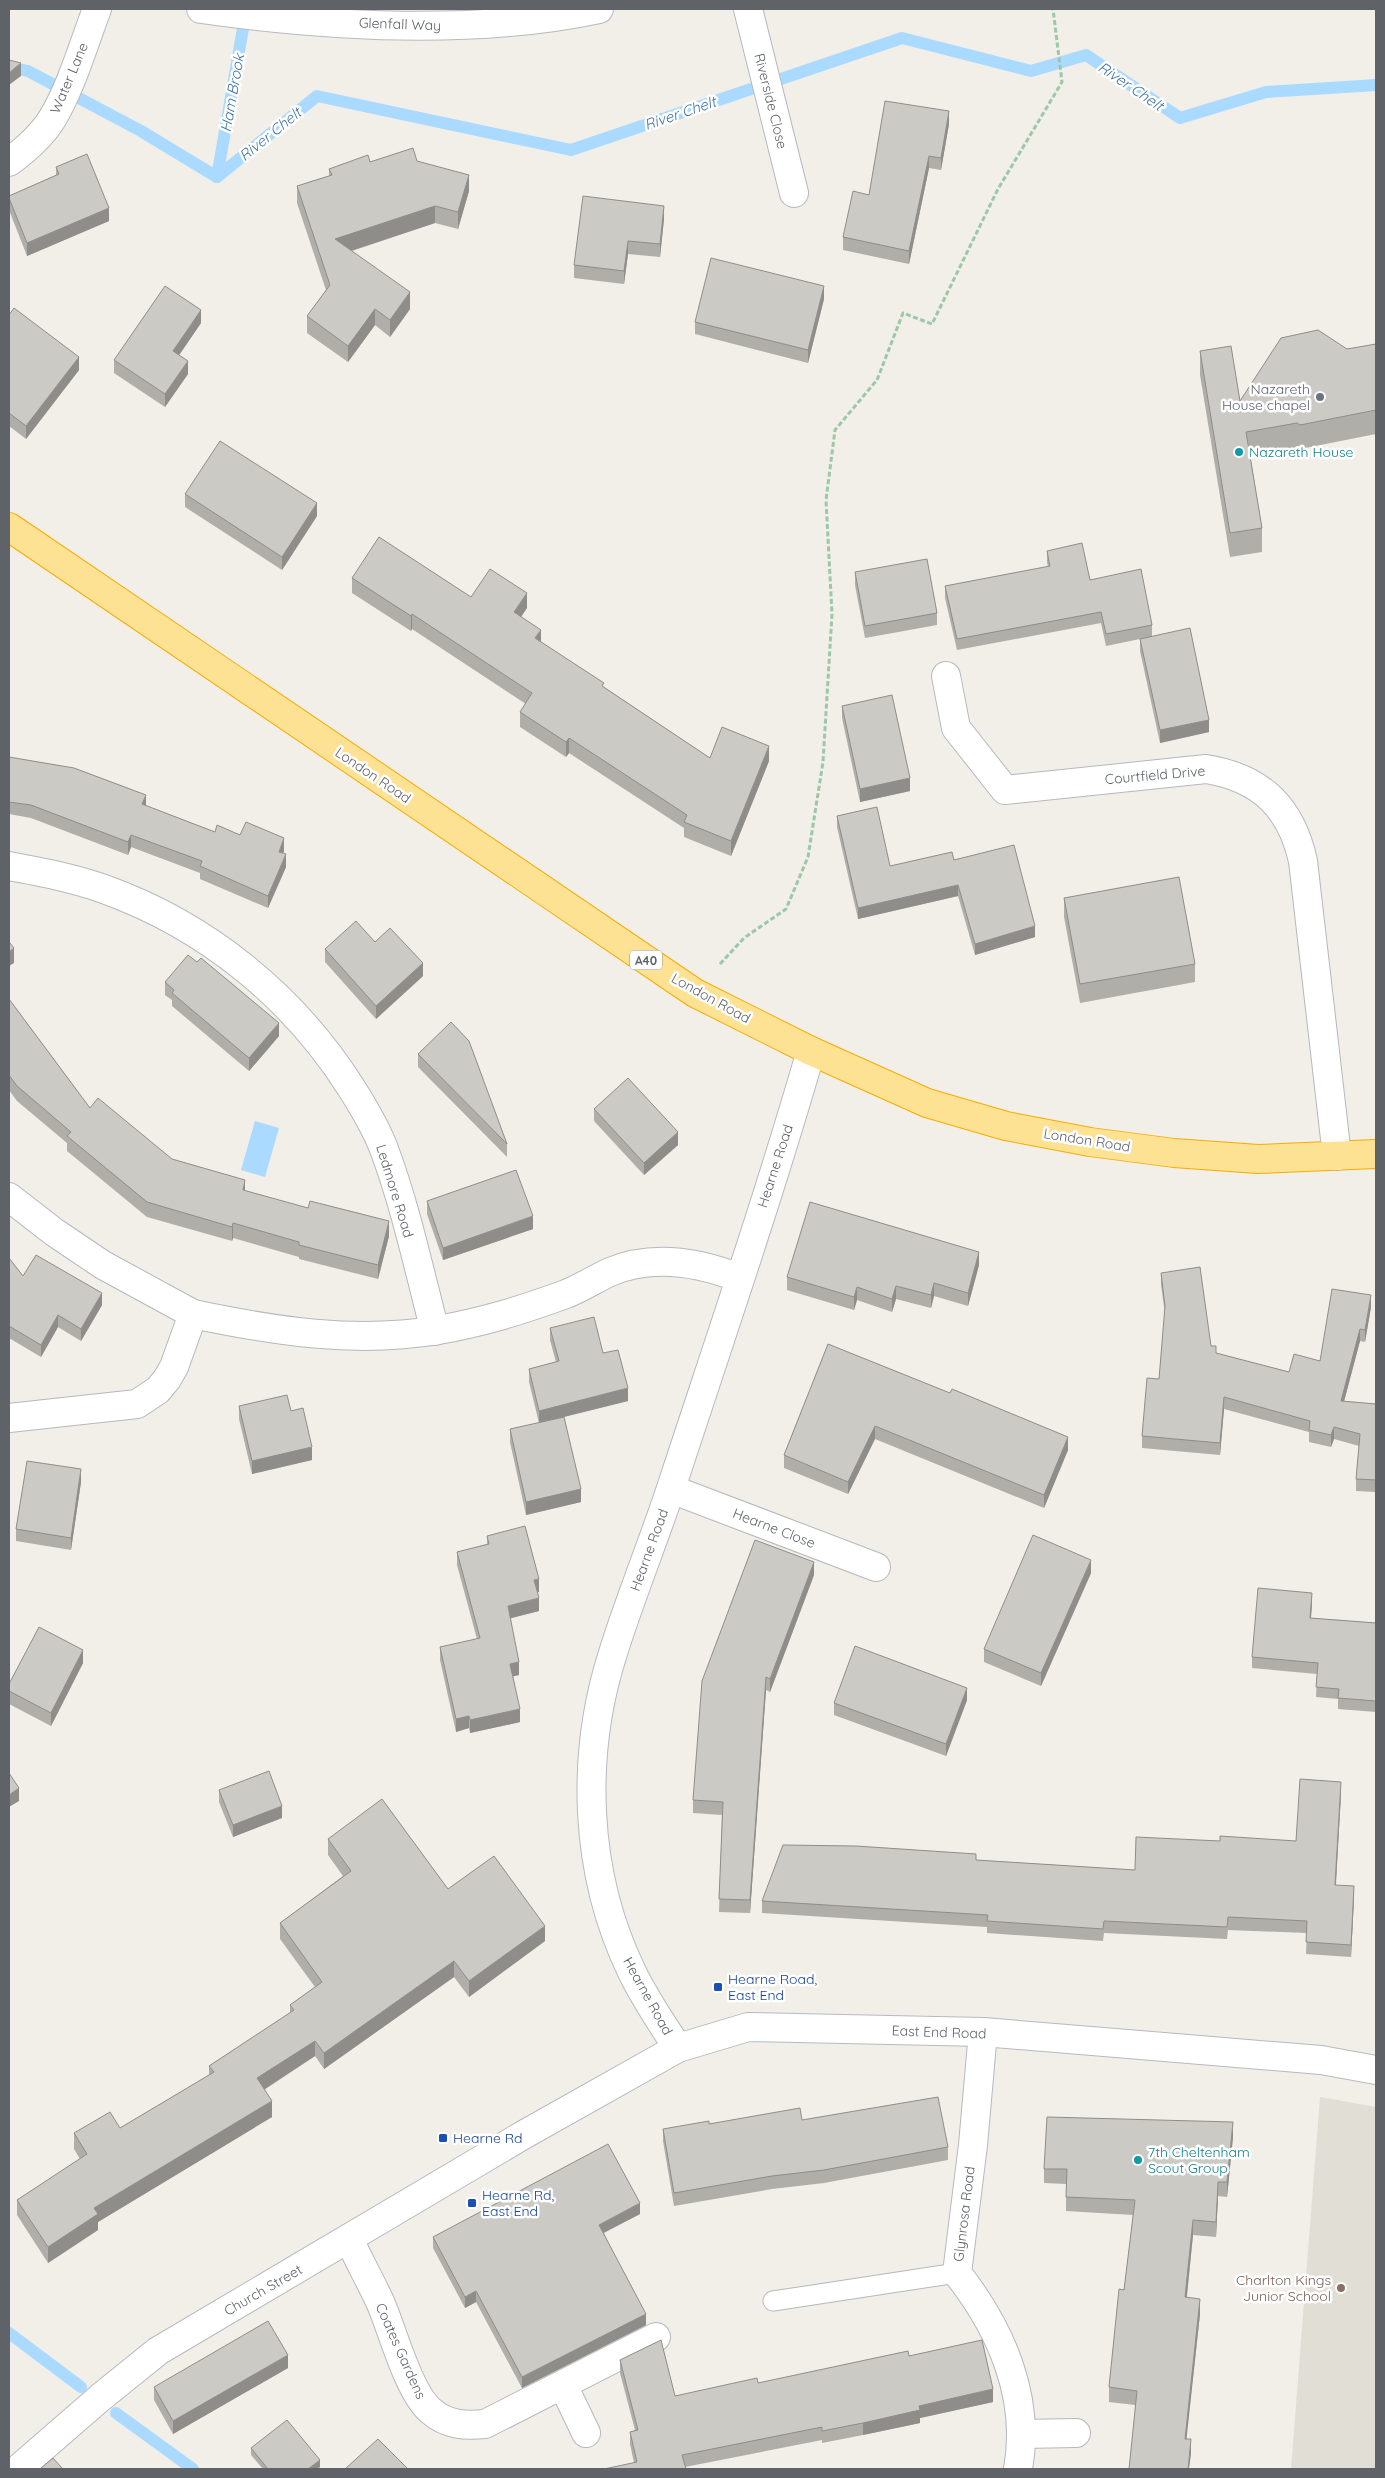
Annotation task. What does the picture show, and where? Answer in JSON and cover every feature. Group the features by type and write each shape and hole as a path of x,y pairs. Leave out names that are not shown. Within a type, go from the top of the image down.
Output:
{"highway":[{"name":"London Road","path":"9,527 695,993 811,1051 926,1104 1016,1128 1090,1142 1174,1153 1258,1159 1376,1154"}],"street":[{"name":"Water Lane","path":"9,162 52,119 73,72 97,9"},
{"name":"Glenfall Way","path":"201,9 238,14 379,25 445,26 544,18 599,9"},
{"name":"Riverside Close","path":"748,9 794,193"},
{"name":"Courtfield Drive","path":"946,676 956,728 1005,790 1206,769 1226,772 1244,779 1262,790 1277,804 1290,821 1298,840 1303,861 1337,1156"},
{"name":"Ledmore Road","path":"9,866 56,875 104,889 158,912 194,931 234,959 271,990 305,1025 336,1063 362,1104 384,1148 435,1331"},
{"name":"Hearne Road","path":"678,2048 632,1972 615,1931 602,1888 596,1852 591,1796 593,1748 612,1654 671,1489 811,1051"},
{"path":"9,1197 54,1232 103,1265 193,1314 265,1329 322,1335 378,1336 435,1331 487,1322 575,1290 611,1272 632,1265 662,1261 688,1262 714,1268 739,1278"},
{"path":"9,1418 137,1404 158,1390 167,1379 174,1367 193,1314"},
{"name":"Hearne Close","path":"671,1489 876,1567"},
{"name":"East End Road","path":"525,2134 678,2048 748,2028 983,2032 1321,2060 1376,2070"},
{"name":"Glynrosa Road","path":"983,2032 973,2145 957,2273 979,2301 1000,2339 1010,2364 1018,2399 1021,2434 1018,2469"},
{"name":"Church Street","path":"18,2469 73,2420 158,2351 525,2134"},
{"name":"Coates Gardens","path":"349,2239 380,2303 421,2400 441,2418 454,2424 470,2426 485,2424 656,2337"},
{"path":"563,2385 586,2433"},
{"path":"1021,2434 1076,2433"}],"lane":[{"path":"772,2301 957,2273"}],"path":[{"path":"695,993 744,938 786,909 808,857 822,762 832,614 826,500 836,430 877,380 903,313 932,324 998,189 1062,82 1053,9"}],"shaded area":[{"name":"Charlton Kings Junior School","path":"1320,2097 1376,2107 1376,2469 1291,2469"}],"water":[{"path":"255,1121 279,1128 265,1177 241,1170"}],"building":[{"path":"9,60 21,63 9,73"},
{"path":"885,101 949,111 941,158 929,156 909,251 843,237 853,191 869,195"},
{"path":"413,148 417,161 469,175 458,212 435,206 335,239 410,292 390,320 375,309 348,346 307,316 330,285 297,186 332,175 329,169 368,155 370,162"},
{"path":"87,154 109,208 27,243 9,196 59,174 56,167"},
{"path":"583,196 664,206 660,244 628,241 624,271 574,265"},
{"path":"711,258 824,286 808,350 695,322"},
{"path":"165,286 201,310 173,351 188,361 165,394 114,360"},
{"path":"14,308 79,357 26,426 9,413 9,315"},
{"name":"Nazareth House","path":"1318,330 1347,349 1376,344 1376,410 1300,425 1297,423 1246,432 1262,528 1230,533 1200,351 1231,346 1240,401 1281,338"},
{"path":"220,441 317,503 282,557 185,494"},
{"path":"379,537 471,597 490,569 527,593 514,612 541,630 535,638 604,683 602,686 710,758 722,727 769,746 731,841 684,822 687,815 569,738 566,742 520,712 532,693 412,614 411,616 352,578"},
{"path":"1082,543 1090,580 1141,569 1152,625 1106,634 1101,612 957,639 945,586 1050,566 1047,551"},
{"path":"927,559 937,613 865,626 855,572"},
{"path":"1190,628 1209,720 1160,730 1140,639"},
{"path":"892,695 910,778 860,789 842,706"},
{"path":"9,757 74,768 146,795 142,804 215,832 217,825 240,835 246,822 284,838 279,852 286,854 268,896 200,866 202,861 131,835 128,842 31,805 9,802"},
{"path":"877,807 890,866 952,852 954,860 1014,845 1035,926 975,944 958,885 858,908 837,816"},
{"path":"1179,877 1195,964 1080,984 1064,898"},
{"path":"356,921 375,942 390,928 423,963 376,1006 325,949"},
{"path":"9,942 14,948 9,952"},
{"path":"188,955 197,962 201,958 279,1023 249,1058 172,993 174,990 165,982"},
{"path":"9,999 90,1108 98,1098 172,1159 245,1180 243,1190 308,1208 310,1201 389,1221 378,1265 299,1245 299,1242 233,1223 232,1227 147,1202 67,1136 71,1132 17,1086 9,1075"},
{"path":"451,1022 469,1041 507,1144 418,1054"},
{"path":"628,1078 678,1132 644,1163 594,1109"},
{"path":"516,1170 533,1216 443,1248 427,1201"},
{"path":"810,1202 979,1252 968,1293 934,1283 931,1295 896,1286 892,1299 857,1287 854,1297 787,1277"},
{"path":"36,1255 102,1293 81,1329 58,1315 41,1345 9,1326 9,1258 23,1276"},
{"path":"1200,1267 1211,1346 1216,1346 1216,1353 1289,1372 1294,1354 1320,1361 1332,1289 1371,1295 1365,1330 1360,1329 1341,1401 1376,1404 1376,1480 1356,1479 1360,1434 1334,1427 1331,1435 1309,1430 1310,1421 1224,1397 1220,1443 1142,1436 1147,1378 1159,1379 1165,1306 1161,1273"},
{"path":"594,1317 603,1353 618,1350 628,1388 539,1411 529,1369 559,1361 550,1328"},
{"path":"828,1344 950,1393 952,1389 1068,1437 1044,1495 875,1426 848,1482 784,1455"},
{"path":"287,1395 291,1411 303,1408 312,1447 252,1461 239,1406"},
{"path":"564,1417 581,1489 526,1502 510,1429"},
{"path":"27,1461 81,1469 71,1538 16,1529"},
{"path":"525,1526 539,1579 534,1580 539,1598 508,1606 519,1662 510,1664 520,1709 470,1720 469,1716 456,1719 440,1647 480,1638 457,1552 489,1544 487,1536"},
{"path":"1033,1535 1091,1560 1041,1673 984,1649"},
{"path":"755,1540 814,1562 770,1679 766,1677 750,1900 719,1899 723,1802 693,1800 702,1681"},
{"path":"1258,1588 1312,1593 1310,1618 1376,1623 1376,1701 1338,1698 1339,1689 1316,1687 1318,1663 1252,1657"},
{"path":"39,1627 83,1650 51,1713 9,1691 9,1684"},
{"path":"855,1646 967,1688 946,1744 834,1703"},
{"path":"269,1771 282,1806 233,1825 219,1790"},
{"path":"9,1773 19,1788 9,1795"},
{"path":"1300,1779 1341,1782 1335,1885 1354,1886 1351,1945 1306,1942 1307,1921 1228,1917 1227,1927 1104,1921 1103,1929 987,1921 988,1915 762,1901 783,1845 856,1846 976,1854 976,1860 1135,1870 1136,1837 1220,1841 1220,1836 1296,1841"},
{"path":"382,1799 448,1889 494,1856 545,1926 469,1981 454,1961 324,2053 315,2041 257,2078 272,2101 94,2208 98,2214 48,2247 17,2200 87,2154 74,2133 110,2112 120,2128 214,2072 209,2066 294,2010 290,2005 322,1982 280,1923 351,1871 328,1839"},
{"path":"938,2097 948,2147 824,2170 772,2176 674,2193 663,2129 709,2121 709,2124 800,2108 802,2120"},
{"path":"1047,2117 1233,2122 1227,2182 1218,2182 1216,2222 1193,2220 1185,2297 1200,2299 1185,2439 1191,2439 1188,2469 1129,2469 1137,2391 1109,2387 1119,2289 1124,2290 1135,2200 1066,2197 1067,2169 1044,2169"},
{"path":"608,2144 640,2203 599,2225 646,2314 522,2377 476,2291 465,2297 433,2237"},
{"path":"268,2321 288,2355 173,2421 154,2387"},
{"path":"661,2340 675,2396 757,2378 758,2383 908,2351 909,2356 982,2340 993,2389 919,2406 920,2410 863,2423 822,2431 822,2427 682,2455 686,2469 604,2469 637,2462 630,2432 638,2430 620,2360"},
{"path":"287,2420 320,2460 308,2469 268,2469 251,2448"},
{"path":"378,2439 408,2469 345,2469"},
{"path":"53,2458 63,2469 40,2469"}],"waterway":[{"name":"Ham Brook","path":"217,177 246,11"},
{"name":"River Chelt","path":"9,67 28,71 141,131 217,177 317,96 571,150 902,38 1031,71 1086,55 1180,118 1266,92 1376,85"},
{"path":"9,2333 81,2387"},
{"path":"116,2413 193,2469"}],"place":[{"name":"Nazareth House chapel","path":"1320,397"},
{"name":"Nazareth House","path":"1239,452"},
{"name":"Hearne Road, East End","path":"718,1987"},
{"name":"Hearne Rd","path":"443,2138"},
{"name":"7th Cheltenham Scout Group","path":"1138,2160"},
{"name":"Hearne Rd, East End","path":"472,2203"},
{"name":"Charlton Kings Junior School","path":"1341,2288"}]}
